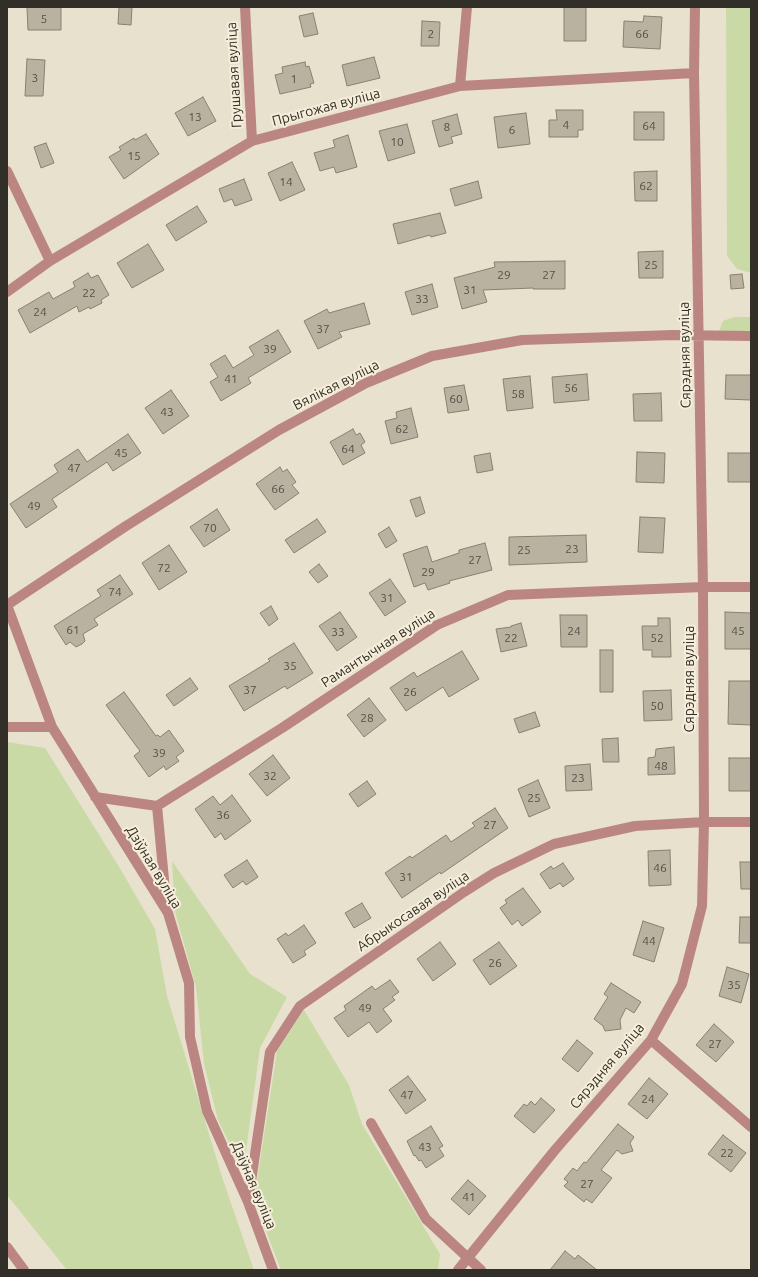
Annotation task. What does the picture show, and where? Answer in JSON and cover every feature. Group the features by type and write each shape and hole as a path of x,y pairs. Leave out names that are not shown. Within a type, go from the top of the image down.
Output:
{"street":[{"name":"Грушавая вуліца","path":"245,7 252,141"},
{"path":"460,86 467,7"},
{"name":"Сярэдняя вуліца","path":"458,1270 466,1257 555,1150 651,1040 682,984 702,906 704,822 703,587 694,73 695,7"},
{"name":"Прыгожая вуліца","path":"7,292 50,261 252,141 460,86 694,73"},
{"path":"7,170 50,261"},
{"name":"Вялікая вуліца","path":"7,605 126,526 280,430 366,383 432,356 522,340 673,335 698,337 751,336"},
{"name":"Рамантычная вуліца","path":"157,806 282,728 437,625 508,595 703,587 751,587"},
{"name":"Дзіўная вуліца","path":"7,605 52,727 168,913 189,983 190,1037 207,1111 248,1202 273,1270"},
{"path":"7,727 52,727"},
{"path":"95,797 157,806 168,913"},
{"name":"Абрыкосавая вуліца","path":"248,1202 270,1052 300,1006 464,892 494,873 554,844 636,826 704,822 751,822"},
{"path":"651,1040 751,1127"},
{"path":"371,1123 426,1219 481,1270"},
{"path":"7,1247 24,1270"}],"green space":[{"path":"726,7 751,7 751,273 737,269 727,256"},
{"path":"734,317 751,317 751,335 729,336 719,331 723,321"},
{"path":"7,742 45,748 121,870 155,929 167,996 223,1180 254,1270 67,1270 7,1195"},
{"path":"172,861 250,974 287,997 260,1048 244,1165 240,1165 218,1120 204,1064 196,987 175,912"},
{"path":"304,1010 349,1085 362,1124 440,1254 438,1270 281,1270 254,1200 277,1051"}],"building":[{"path":"27,7 61,7 61,30 28,30"},
{"path":"119,7 132,7 131,25 118,24"},
{"path":"564,7 586,7 586,41 564,41"},
{"path":"313,13 318,34 304,37 299,16"},
{"path":"644,16 662,17 660,49 623,47 624,21 643,22"},
{"path":"422,21 440,22 439,46 421,46"},
{"path":"374,57 380,78 347,86 342,65"},
{"path":"27,59 45,60 43,96 25,96"},
{"path":"305,62 306,67 309,66 314,83 310,84 311,87 280,94 275,75 283,73 282,67"},
{"path":"203,97 216,121 188,136 175,113"},
{"path":"556,110 583,110 583,130 578,130 578,137 549,137 549,120 557,120"},
{"path":"634,112 664,112 664,140 634,140"},
{"path":"526,113 530,144 498,148 494,117"},
{"path":"457,114 462,134 451,137 453,143 439,147 432,121"},
{"path":"407,124 415,153 388,161 379,131"},
{"path":"146,134 159,154 124,179 109,157 121,150 119,147 134,138 135,140"},
{"path":"348,135 357,167 336,173 334,167 320,171 314,153 335,147 333,140"},
{"path":"46,143 54,163 41,168 34,147"},
{"path":"292,162 305,190 280,201 268,173"},
{"path":"657,171 657,201 635,201 634,172"},
{"path":"244,179 252,200 235,206 232,199 224,202 219,189"},
{"path":"478,181 482,198 455,206 450,189"},
{"path":"197,206 207,222 176,241 166,225"},
{"path":"440,213 446,233 431,237 430,235 398,244 393,224"},
{"path":"148,244 164,270 132,288 117,263"},
{"path":"663,251 663,278 639,278 638,252"},
{"path":"565,261 565,289 533,288 483,290 487,302 462,309 454,278 495,267 494,262"},
{"path":"88,273 91,278 98,275 109,295 101,300 102,303 90,309 89,307 79,312 77,306 30,333 18,310 49,292 53,299 75,287 73,282"},
{"path":"742,274 744,288 731,289 730,275"},
{"path":"432,284 438,307 412,315 405,292"},
{"path":"364,303 370,324 339,332 342,337 318,349 304,321 327,309 329,313"},
{"path":"278,330 291,352 248,378 251,383 221,401 210,382 218,377 210,364 225,355 233,368 254,355 249,347"},
{"path":"587,374 589,400 554,403 552,377"},
{"path":"726,375 751,375 751,400 725,399"},
{"path":"530,376 533,408 507,411 503,379"},
{"path":"464,385 469,410 448,413 444,388"},
{"path":"171,390 189,416 163,434 145,408"},
{"path":"661,393 662,421 634,421 633,394"},
{"path":"411,408 418,437 391,444 385,421 397,418 396,412"},
{"path":"353,429 356,435 360,433 365,442 361,445 365,453 343,465 330,442"},
{"path":"128,434 141,453 113,471 107,462 52,499 57,507 26,528 10,504 58,472 54,465 78,449 87,462"},
{"path":"637,452 665,453 664,483 636,482"},
{"path":"490,453 493,470 477,473 474,456"},
{"path":"728,453 751,453 751,482 728,482"},
{"path":"280,467 283,472 287,469 296,482 292,485 299,493 275,510 256,484"},
{"path":"420,497 425,513 416,517 410,500"},
{"path":"217,509 230,530 204,547 190,527"},
{"path":"640,517 665,518 663,553 638,552"},
{"path":"317,519 326,532 294,553 285,540"},
{"path":"389,527 397,541 386,548 378,534"},
{"path":"586,535 587,562 509,565 509,537"},
{"path":"485,543 492,570 449,581 450,583 428,590 425,583 414,587 403,554 427,546 432,562 459,553 459,550"},
{"path":"169,545 187,572 159,590 142,563"},
{"path":"319,564 328,576 318,583 309,572"},
{"path":"120,575 133,594 94,619 98,625 83,634 85,641 82,644 76,647 70,642 66,645 54,626 101,596 97,590"},
{"path":"390,579 406,602 385,616 369,593"},
{"path":"271,606 278,619 269,626 260,613"},
{"path":"340,612 357,637 337,651 319,626"},
{"path":"725,612 751,613 751,649 725,649"},
{"path":"560,615 587,615 587,647 561,647"},
{"path":"658,618 670,618 671,657 652,657 652,650 643,650 642,626 658,626"},
{"path":"521,623 527,646 501,652 496,629 511,627"},
{"path":"294,643 313,673 287,689 285,686 244,711 229,686 270,661 268,659"},
{"path":"600,650 613,650 613,692 600,692"},
{"path":"462,651 479,679 449,697 443,687 406,711 390,688 414,672 417,677"},
{"path":"190,678 198,689 174,706 166,695"},
{"path":"729,681 751,681 751,725 728,724"},
{"path":"671,690 672,720 644,721 643,691"},
{"path":"124,692 156,736 158,735 160,737 169,730 184,751 176,757 179,761 166,770 164,766 149,777 134,756 140,751 106,705"},
{"path":"369,698 386,720 364,737 347,715"},
{"path":"535,712 540,726 519,733 514,719"},
{"path":"618,738 619,762 603,762 602,739"},
{"path":"674,747 675,774 648,775 648,758 655,757 656,749"},
{"path":"273,755 290,778 267,796 249,774"},
{"path":"729,758 751,758 751,791 729,791"},
{"path":"590,764 592,790 566,791 565,766"},
{"path":"538,780 550,808 529,817 518,789"},
{"path":"367,781 376,794 358,807 349,794"},
{"path":"232,795 251,821 225,840 221,833 215,838 195,809 213,796 220,805"},
{"path":"495,808 508,828 441,874 440,872 402,898 385,873 410,856 412,858 446,835 451,842 475,826 472,823"},
{"path":"670,850 671,885 649,886 648,851"},
{"path":"247,860 258,877 246,885 243,881 233,888 224,875"},
{"path":"740,862 751,862 751,889 741,889"},
{"path":"563,863 574,879 563,887 560,883 550,889 540,874 551,866 553,869"},
{"path":"523,888 541,912 522,926 518,920 512,925 500,908 507,903 505,900"},
{"path":"362,903 371,918 354,928 345,913"},
{"path":"740,917 751,917 751,943 739,943"},
{"path":"643,921 664,928 654,962 633,955"},
{"path":"304,925 316,943 304,951 306,955 293,963 277,939 286,933 288,936"},
{"path":"440,942 456,964 433,981 417,959"},
{"path":"499,942 517,966 490,985 473,960"},
{"path":"727,967 749,974 741,1003 719,996"},
{"path":"390,980 399,992 392,997 395,1000 383,1009 392,1021 377,1033 369,1022 348,1037 334,1018 346,1010 344,1006 372,986 375,990"},
{"path":"611,983 641,1002 634,1013 626,1008 620,1020 621,1029 605,1031 603,1026 594,1019 608,997 604,994"},
{"path":"714,1024 734,1042 716,1062 696,1045"},
{"path":"577,1040 593,1053 578,1072 562,1059"},
{"path":"408,1076 426,1100 406,1114 389,1090"},
{"path":"649,1078 668,1094 647,1119 628,1104"},
{"path":"541,1098 555,1110 534,1133 514,1116 524,1104 527,1106 531,1101 535,1105"},
{"path":"618,1124 634,1137 630,1143 633,1151 622,1154 617,1150 601,1170 612,1178 592,1203 586,1199 584,1202 564,1186 568,1182 564,1179 573,1168 577,1171 584,1162 586,1163"},
{"path":"431,1126 443,1146 439,1148 444,1156 426,1168 421,1160 419,1161 415,1155 414,1156 407,1141"},
{"path":"723,1135 746,1153 731,1172 708,1154"},
{"path":"468,1180 486,1196 469,1215 451,1199"},
{"path":"565,1251 575,1259 578,1255 597,1270 550,1270"}]}
